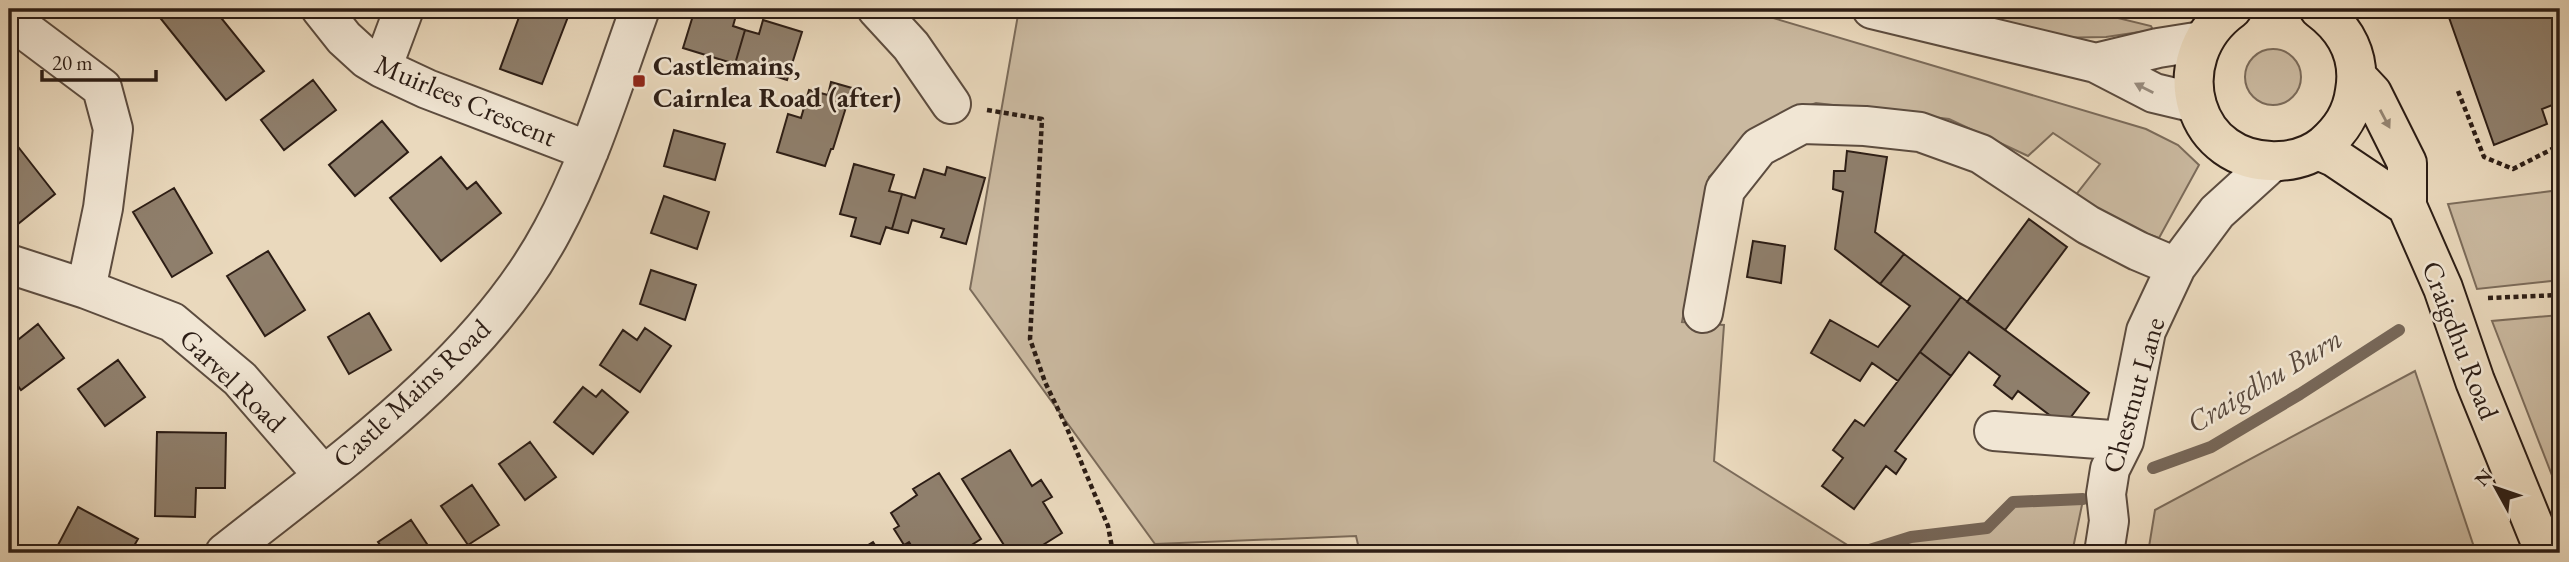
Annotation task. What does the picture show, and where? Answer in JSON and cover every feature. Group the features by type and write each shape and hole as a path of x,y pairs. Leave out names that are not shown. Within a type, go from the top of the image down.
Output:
{"main road":[{"path":"2232,9 2217,20 2202,41 2194,61 2196,103 2203,119 2224,144 2247,156 2272,162 2288,161 2318,150 2339,131 2353,106 2358,78 2355,58 2348,39 2330,13"},
{"name":"Craigdhu Road","path":"2358,78 2372,93 2407,163 2407,206 2443,288 2476,381 2545,553"},
{"path":"2318,150 2334,157 2407,206"}],"street":[{"name":"Muirlees Crescent","path":"321,9 344,38 367,59 382,68 427,89 589,151"},
{"path":"382,68 404,9"},
{"name":"Castle Mains Road","path":"225,553 415,398 460,356 502,307 552,232 589,151 640,9"},
{"path":"877,9 911,46 951,104"},
{"path":"1872,9 2096,63 2154,93 2196,103"},
{"path":"9,10 26,31 102,88 113,129 103,208 86,289"},
{"path":"2096,63 2202,41"},
{"path":"1703,313 1725,190 1759,147 1802,124 1865,126 1920,132 1981,154 2088,225 2176,267"},
{"name":"Chestnut Lane","path":"2217,212 2225,179 2224,144"},
{"name":"Chestnut Lane","path":"2104,553 2109,521 2106,494 2110,469 2124,441 2146,331 2176,267 2217,212 2272,162"},
{"name":"Garvel Road","path":"9,264 86,289 172,322 240,379 323,475"},
{"path":"1994,431 2124,441"}],"path":[{"path":"2458,92 2484,157 2513,169 2560,145"},
{"path":"951,104 1042,119 1030,339 1045,382 1108,526 1113,553"},
{"path":"2484,298 2560,295"}],"shaded area":[{"path":"1019,9 1743,9 2146,129 2178,145 2199,165 2159,238 2092,213 2075,196 2100,164 2053,133 2028,156 1949,119 1816,103 1768,120 1709,177 1682,322 1724,325 1714,461 1860,553 1360,553 1356,536 1155,544 970,289"},
{"path":"1977,9 2081,9 2151,26 2153,30 2106,37 2050,38 1981,23"},
{"path":"2267,49 2279,49 2293,57 2301,71 2299,88 2293,97 2279,105 2267,105 2250,93 2245,83 2245,71 2257,54"},
{"path":"2560,190 2560,280 2477,289 2448,204"},
{"path":"2560,315 2560,496 2492,321"},
{"path":"2415,371 2476,553 2148,553 2155,510"},
{"path":"2013,500 2083,500 2072,553 1871,553 1926,532 1987,526"}],"building":[{"path":"153,9 214,9 264,71 226,100"},
{"path":"522,9 571,9 542,84 500,69"},
{"path":"695,9 726,9 737,12 733,26 745,30 735,64 683,48"},
{"path":"2446,9 2560,9 2560,102 2542,109 2547,124 2494,145"},
{"path":"763,20 802,32 787,80 735,64 745,30 759,34"},
{"path":"313,80 336,110 284,150 261,120"},
{"path":"831,82 852,88 825,166 777,152 788,114 801,118 809,90 828,95"},
{"path":"382,121 408,152 355,196 329,165"},
{"path":"674,130 725,144 715,180 664,166"},
{"path":"12,139 55,194 18,224 9,212 9,141"},
{"path":"1847,151 1887,157 1875,232 1904,254 1880,284 1835,249 1843,192 1833,189 1834,171 1845,171"},
{"path":"441,157 467,189 476,182 501,213 441,261 390,198"},
{"path":"854,164 894,175 889,191 902,194 892,229 886,227 880,244 851,236 856,218 840,214"},
{"path":"947,167 985,178 966,244 941,237 944,229 912,220 908,233 892,229 902,194 915,198 924,169 945,175"},
{"path":"174,188 212,253 172,277 133,212"},
{"path":"664,196 709,212 697,249 651,233"},
{"path":"2029,219 2067,247 2005,330 1967,302"},
{"path":"1753,241 1785,246 1781,283 1747,277"},
{"path":"268,251 305,310 265,336 227,276"},
{"path":"1904,254 1961,297 1898,381 1872,363 1860,381 1811,353 1830,320 1878,347 1910,306 1880,284"},
{"path":"651,270 696,285 685,320 640,304"},
{"path":"1961,297 2089,393 2064,426 2018,391 2012,399 1994,385 2000,376 1969,352 1951,376 1920,352"},
{"path":"369,313 391,350 349,374 328,337"},
{"path":"38,324 64,358 21,390 9,374 9,347"},
{"path":"645,328 671,346 640,392 600,365 623,330 637,340"},
{"path":"1920,352 1951,376 1895,451 1906,459 1896,474 1886,466 1854,509 1822,486 1843,458 1833,450 1855,420 1864,426"},
{"path":"118,360 145,397 105,426 78,389"},
{"path":"583,387 596,397 602,390 628,412 593,454 554,422"},
{"path":"157,432 226,433 225,488 196,488 195,517 155,516"},
{"path":"530,442 556,477 525,500 499,464"},
{"path":"1010,450 1032,486 1041,480 1052,497 1043,502 1062,533 1030,553 1009,553 962,479"},
{"path":"939,473 981,539 959,553 916,553 909,542 904,545 894,529 899,526 891,513 917,495 913,489"},
{"path":"472,485 499,525 468,545 441,506"},
{"path":"78,507 138,539 130,553 73,553 58,545"},
{"path":"411,520 433,553 386,553 378,542"},
{"path":"873,542 880,553 855,553"}],"waterway":[{"name":"Craigdhu Burn","path":"2153,468 2211,447 2399,330"},
{"name":"Craigdhu Burn","path":"1860,553 1911,537 1987,528 2013,502 2083,499"}],"place":[{"name":"Castlemains, Cairnlea Road (after)","path":"639,81"}]}
